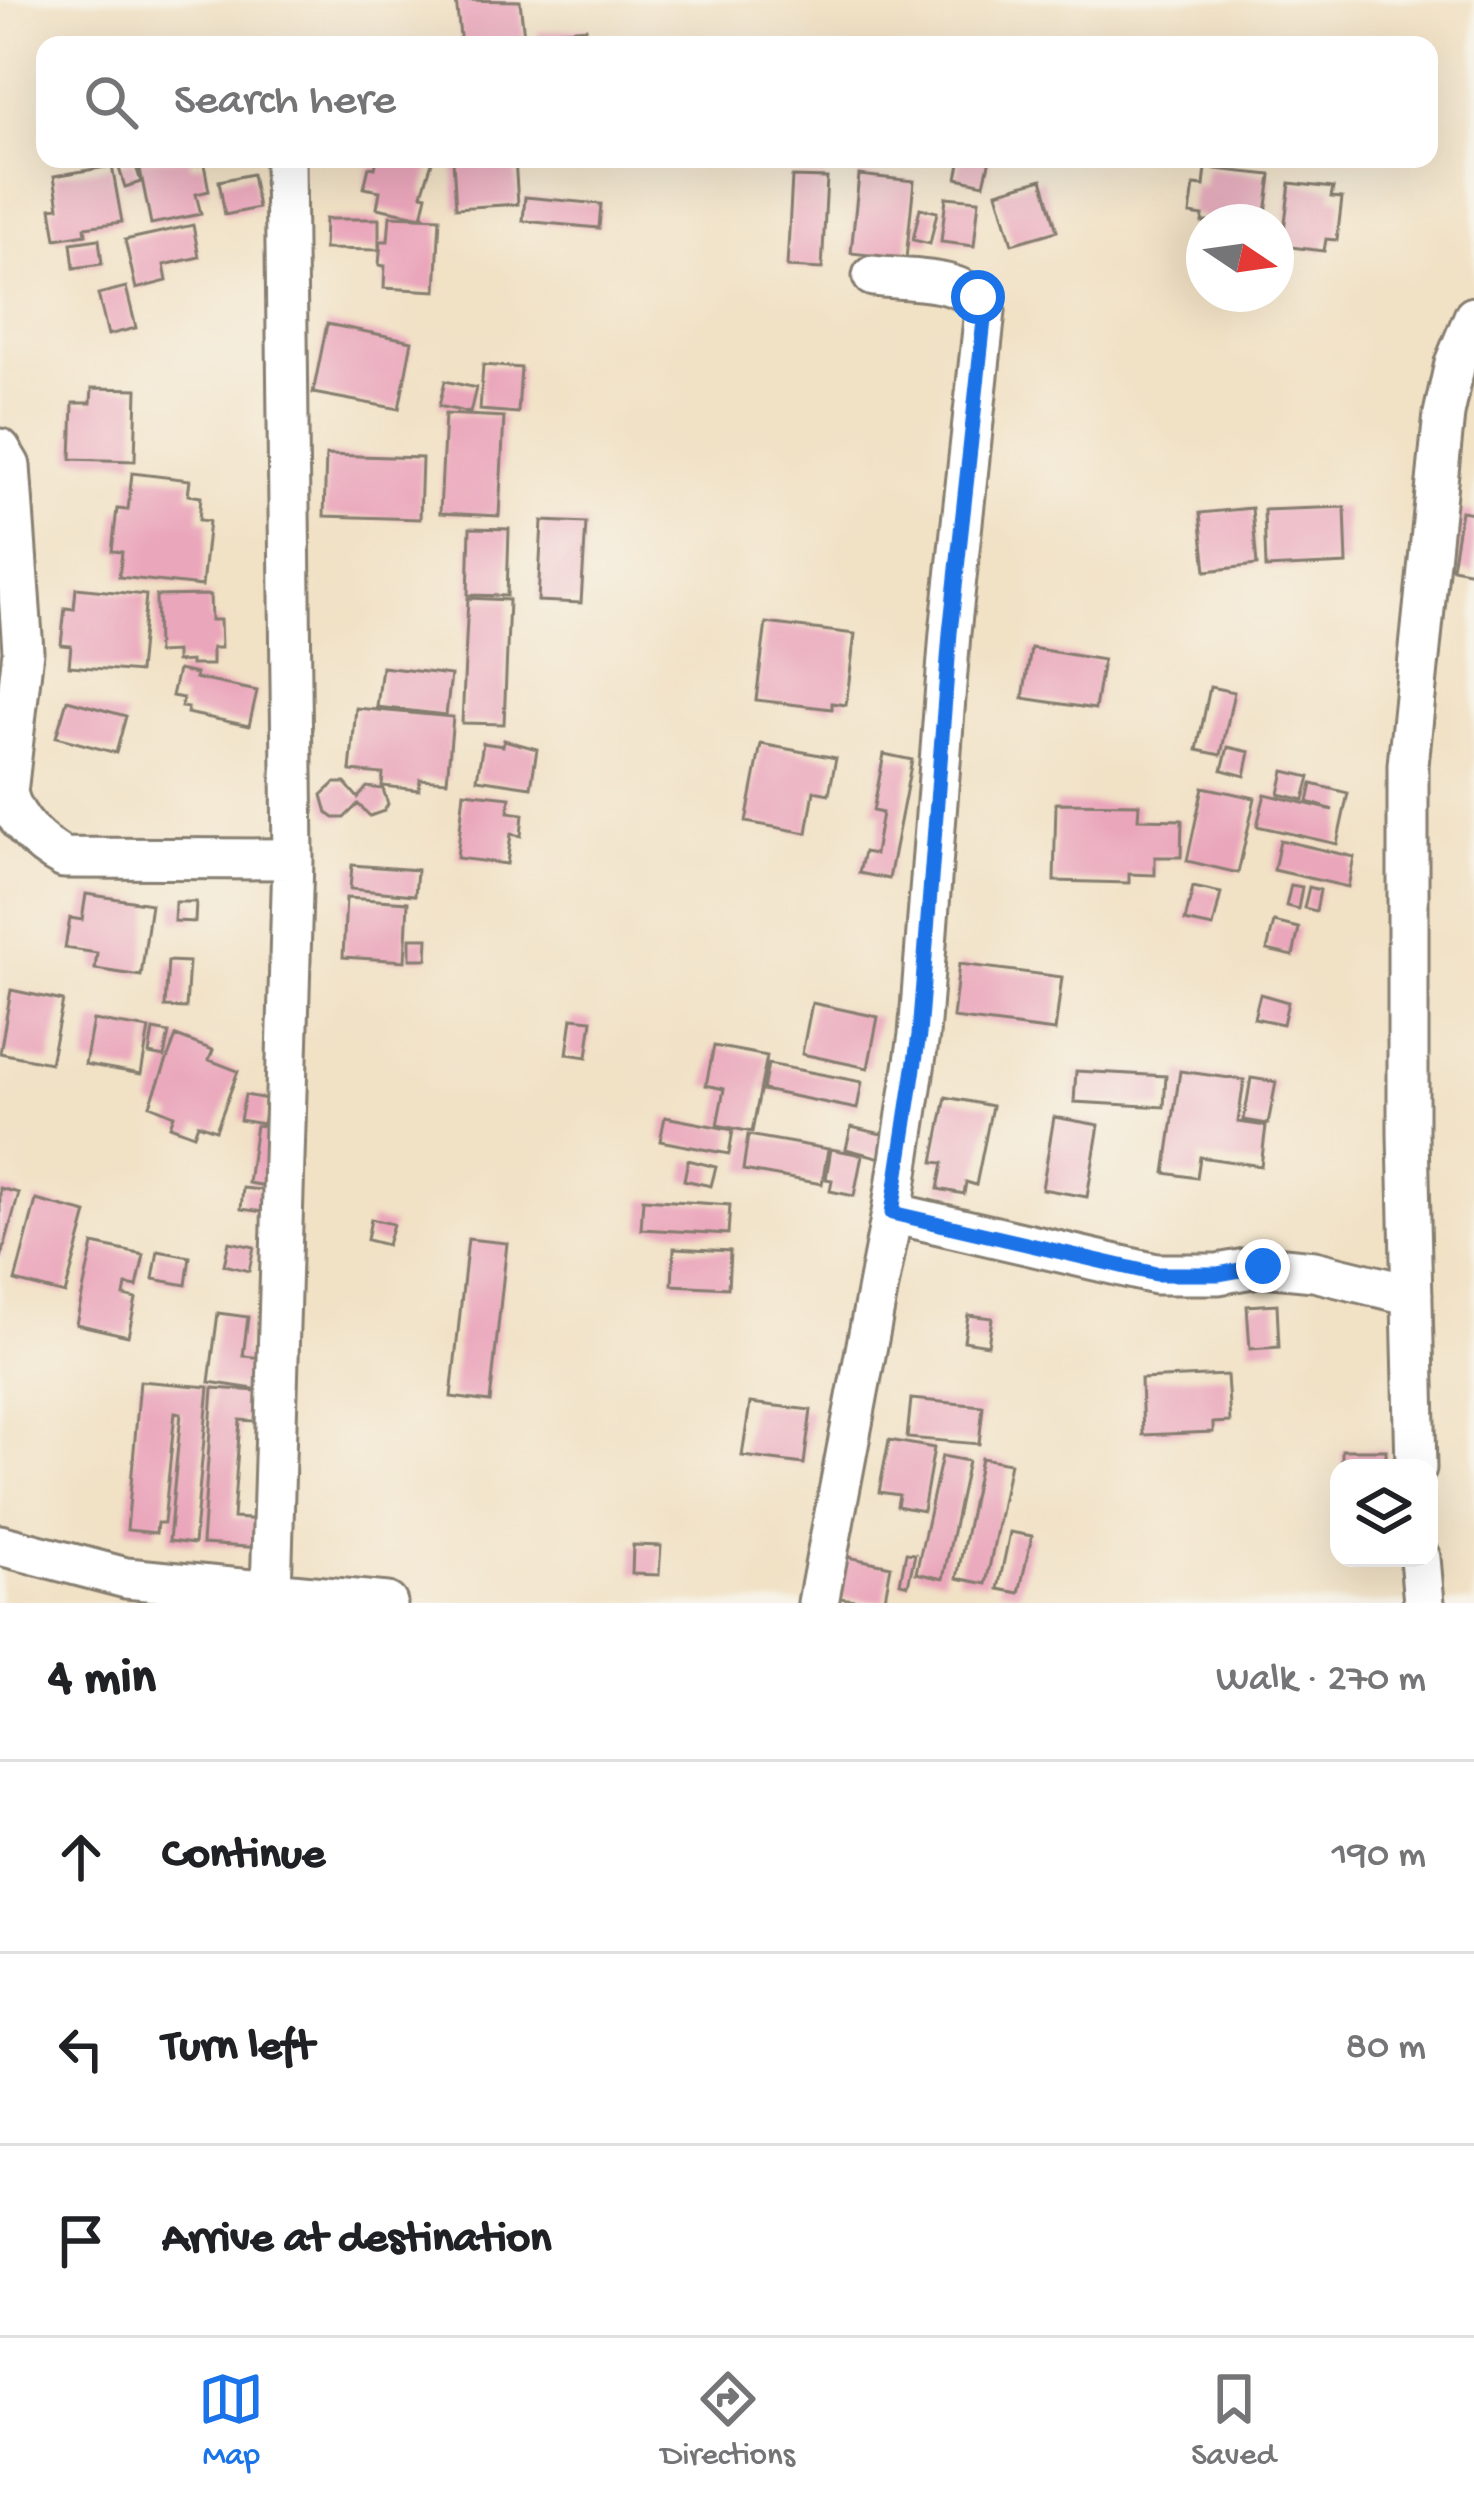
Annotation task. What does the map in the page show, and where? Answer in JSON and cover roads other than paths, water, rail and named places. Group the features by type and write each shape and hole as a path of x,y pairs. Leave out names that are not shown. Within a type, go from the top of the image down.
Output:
{"street":[{"path":"271,1592 293,859 285,168"},
{"path":"818,1603 892,1213 919,1035 948,655 985,311 978,297 959,287 873,276"},
{"path":"1416,1459 1408,1135 1408,765 1444,414 1455,363 1474,316"},
{"path":"0,448 10,466 23,651 7,793 10,806 47,849 64,858 293,859"},
{"path":"892,1213 1156,1274 1218,1274 1263,1266 1314,1271 1412,1295"},
{"path":"0,1545 126,1578 387,1603"},
{"path":"1421,1567 1424,1603"}]}
